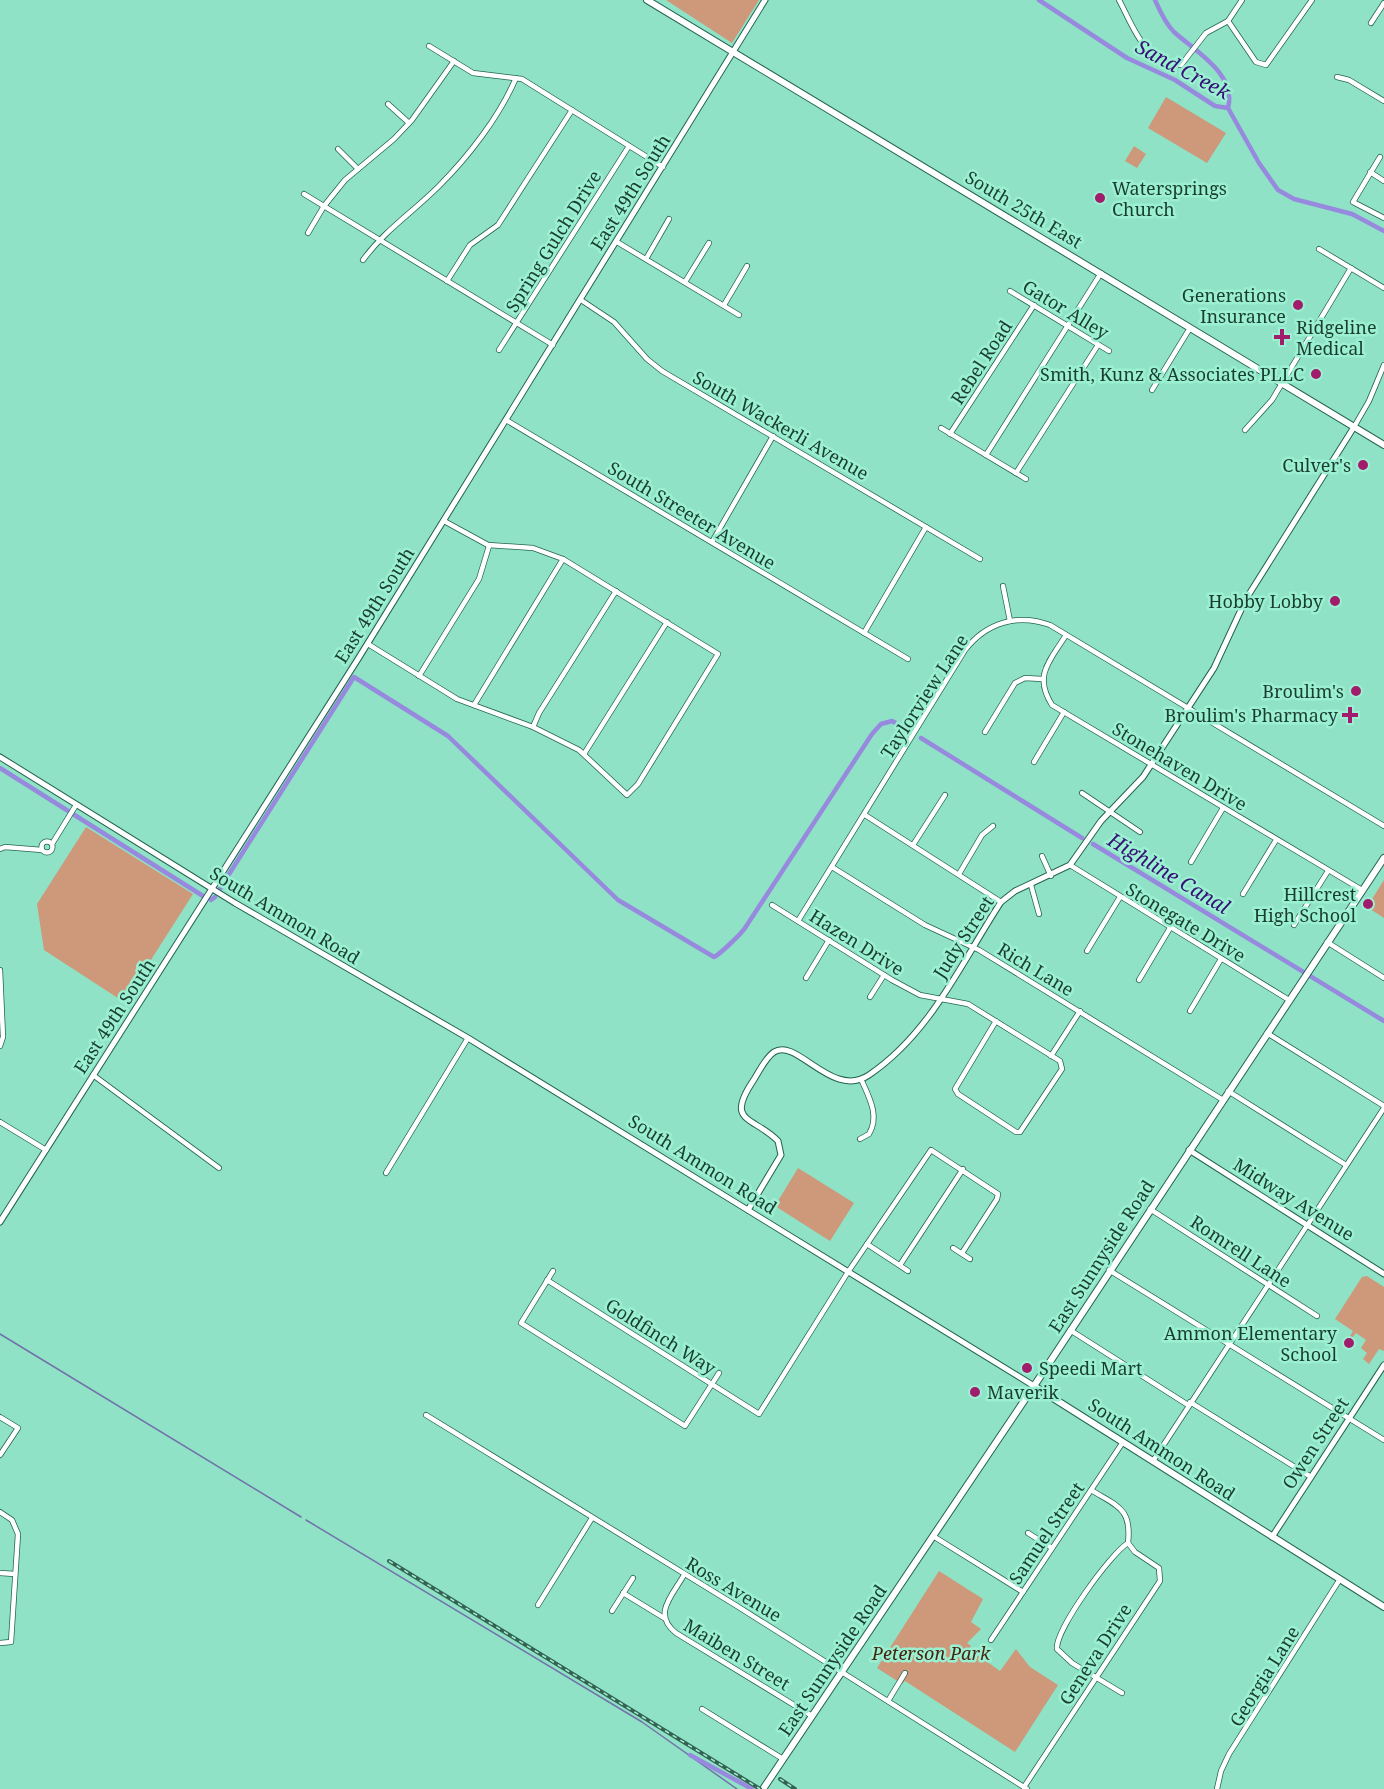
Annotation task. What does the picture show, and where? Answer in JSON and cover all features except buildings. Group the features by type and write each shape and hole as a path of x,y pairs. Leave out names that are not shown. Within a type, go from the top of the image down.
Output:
{"main road":[{"name":"South 25th East","path":"647,0 1384,445"},
{"name":"East Sunnyside Road","path":"763,1789 1034,1386 1384,858"},
{"name":"South Ammon Road","path":"1034,1386 1384,1607"}],"street":[{"name":"East 49th South","path":"0,1222 368,644 765,0"},
{"path":"1119,0 1143,47 1152,56 1181,65 1206,33 1228,21 1242,0"},
{"path":"1228,21 1256,62 1262,66 1270,62 1312,0"},
{"path":"1371,23 1384,3"},
{"path":"429,46 473,73 516,78 663,167"},
{"path":"308,232 324,206 345,180 409,123 454,61"},
{"path":"1337,77 1349,80 1384,101"},
{"path":"363,260 379,239 438,187 475,144 516,78"},
{"path":"388,104 409,123"},
{"path":"447,281 470,245 498,225 572,110"},
{"name":"Spring Gulch Drive","path":"499,350 629,146"},
{"path":"338,149 358,169"},
{"path":"1380,157 1353,198 1353,204 1384,218"},
{"path":"1370,172 1384,181"},
{"path":"304,194 553,345"},
{"path":"646,260 669,219"},
{"path":"617,242 739,315"},
{"path":"685,282 709,243"},
{"path":"1319,249 1384,288"},
{"path":"724,305 747,266"},
{"path":"1245,430 1263,412 1282,383 1351,268"},
{"path":"986,455 1101,273"},
{"name":"Gator Alley","path":"1010,291 1109,351"},
{"name":"South Wackerli Avenue","path":"581,300 614,321 647,359 662,371 980,559"},
{"name":"Rebel Road","path":"950,434 1034,305"},
{"path":"1152,390 1190,328"},
{"path":"1016,473 1098,345"},
{"path":"1354,427 1369,401 1384,366"},
{"name":"South Streeter Avenue","path":"506,420 908,659"},
{"name":"Judy Street","path":"861,1079 910,1041 929,1020 1001,902 1015,891 1051,876 1070,865 1110,812 1130,793 1151,765 1221,657 1246,599 1354,427"},
{"path":"941,428 1026,479"},
{"path":"711,542 773,436"},
{"path":"368,644 443,692 533,728 584,754 627,795 638,784 718,654 563,559 533,548 489,546 444,521"},
{"path":"864,633 926,527"},
{"path":"419,676 479,579 489,546"},
{"path":"474,705 563,559"},
{"path":"1003,586 1010,621"},
{"path":"533,728 539,713 616,591"},
{"name":"Taylorview Lane","path":"798,921 965,650 979,635 1010,621 1042,622 1066,635 1384,826"},
{"path":"584,754 667,622"},
{"path":"985,732 1015,683 1025,678 1042,679 1066,635"},
{"name":"Stonehaven Drive","path":"1042,679 1052,705 1362,890"},
{"path":"1034,762 1064,712"},
{"name":"South Ammon Road","path":"0,757 212,890 468,1038 1034,1386"},
{"path":"1082,794 1140,832"},
{"path":"913,845 945,795"},
{"path":"0,849 5,847 42,850 43,843 52,844 76,806"},
{"path":"1191,862 1223,808"},
{"path":"865,815 1001,902"},
{"path":"959,874 982,835 993,826"},
{"path":"1243,894 1276,840"},
{"path":"1042,856 1051,876"},
{"name":"Stonegate Drive","path":"1070,865 1289,1000"},
{"name":"Rich Lane","path":"832,867 924,925 949,938 973,946 1223,1100"},
{"path":"1294,925 1328,871"},
{"path":"1031,885 1039,914"},
{"path":"1087,951 1120,897"},
{"name":"Hazen Drive","path":"772,905 920,995 954,999 968,1004 1051,1056"},
{"path":"1139,980 1170,928"},
{"path":"806,978 829,940"},
{"path":"1328,942 1384,978"},
{"path":"1190,1011 1221,959"},
{"path":"0,970 3,1026 0,1046"},
{"path":"870,997 884,975"},
{"path":"996,1021 955,1089 958,1094 1016,1132 1025,1129 1062,1069 1060,1061 1051,1056 1080,1011"},
{"path":"1153,1461 1384,1107 1267,1033"},
{"path":"386,1173 468,1038"},
{"path":"748,1210 781,1155 778,1141 745,1119 740,1108 743,1097 770,1055 779,1049 788,1050 839,1080 861,1079 872,1104 873,1122 869,1134 860,1139"},
{"path":"93,1076 219,1168"},
{"path":"1228,1091 1346,1166"},
{"path":"0,1122 46,1150"},
{"path":"848,1272 931,1150 963,1168 998,1194 962,1253"},
{"name":"Midway Avenue","path":"1189,1150 1384,1274"},
{"path":"900,1265 963,1168"},
{"name":"Romrell Lane","path":"1150,1209 1317,1316"},
{"path":"867,1244 908,1271"},
{"path":"953,1248 970,1258"},
{"path":"1109,1270 1229,1342 1384,1440"},
{"path":"553,1271 521,1323 685,1426 719,1373"},
{"name":"Goldfinch Way","path":"547,1280 759,1414 848,1272"},
{"path":"1070,1330 1311,1477"},
{"name":"Owen Street","path":"1272,1537 1384,1365"},
{"name":"Ross Avenue","path":"426,1415 1025,1788"},
{"path":"0,1417 18,1428 0,1455"},
{"name":"Samuel Street","path":"991,1640 1123,1442"},
{"path":"1091,1490 1123,1510 1128,1519 1128,1543 1113,1555 1057,1638 1057,1649 1062,1656 1122,1694"},
{"path":"0,1512 12,1520 18,1534 11,1642 0,1643"},
{"path":"538,1605 592,1518"},
{"path":"1028,1533 1052,1548"},
{"path":"933,1536 1023,1592"},
{"name":"Geneva Drive","path":"1025,1788 1095,1677 1160,1581 1159,1568 1135,1552 1128,1543"},
{"path":"0,1573 15,1574"},
{"name":"Maiben Street","path":"684,1575 665,1608 664,1618 676,1633 812,1716"},
{"path":"612,1611 633,1578"},
{"name":"Georgia Lane","path":"1217,1789 1221,1771 1229,1755 1340,1580"},
{"path":"623,1593 664,1618"},
{"path":"888,1701 905,1673"},
{"path":"702,1709 783,1759"}],"green space":[{"path":"666,0 759,0 732,43"},
{"path":"1166,97 1226,133 1207,163 1148,128"},
{"path":"1134,146 1146,154 1137,168 1125,161"},
{"path":"86,827 193,894 124,1002 44,950 37,904"},
{"path":"1384,880 1384,918 1367,907"},
{"path":"798,1168 854,1203 830,1241 775,1206"},
{"path":"1367,1276 1384,1287 1384,1351 1379,1349 1369,1364 1363,1359 1367,1353 1361,1348 1366,1340 1356,1333 1352,1338 1350,1336 1353,1331 1335,1319 1362,1277"},
{"name":"Peterson Park","path":"939,1571 983,1599 971,1622 981,1629 967,1643 971,1646 969,1649 1000,1671 1016,1649 1030,1667 1058,1685 1015,1752 905,1681 902,1684 877,1668"}],"waterway":[{"name":"Sand Creek","path":"1039,0 1127,58 1175,80 1215,106 1228,108 1259,163 1278,190 1294,199 1352,214 1384,231"},
{"path":"1155,0 1163,17 1174,32 1203,55 1220,74 1229,96 1228,108"},
{"path":"219,890 354,677 448,736 618,900 714,957 745,928 872,734 881,724 892,721 910,731"},
{"path":"921,738 1082,838"},
{"path":"0,768 203,896"},
{"name":"Highline Canal","path":"1093,844 1384,1021"},
{"path":"211,900 215,897"},
{"path":"0,1334 301,1517"},
{"path":"306,1520 642,1722 737,1789"},
{"path":"690,1755 752,1789"}],"railway":[{"path":"389,1561 760,1789"},
{"path":"780,1779 795,1789"}],"place":[{"name":"Watersprings Church","path":"1100,198"},
{"name":"Generations Insurance","path":"1298,305"},
{"name":"Ridgeline Medical","path":"1282,337"},
{"name":"Smith, Kunz & Associates PLLC","path":"1316,374"},
{"name":"Culver's","path":"1363,465"},
{"name":"Hobby Lobby","path":"1335,601"},
{"name":"Broulim's","path":"1356,691"},
{"name":"Broulim's Pharmacy","path":"1350,715"},
{"name":"Hillcrest High School","path":"1368,904"},
{"name":"Ammon Elementary School","path":"1349,1343"},
{"name":"Speedi Mart","path":"1027,1368"},
{"name":"Maverik","path":"975,1392"}]}
